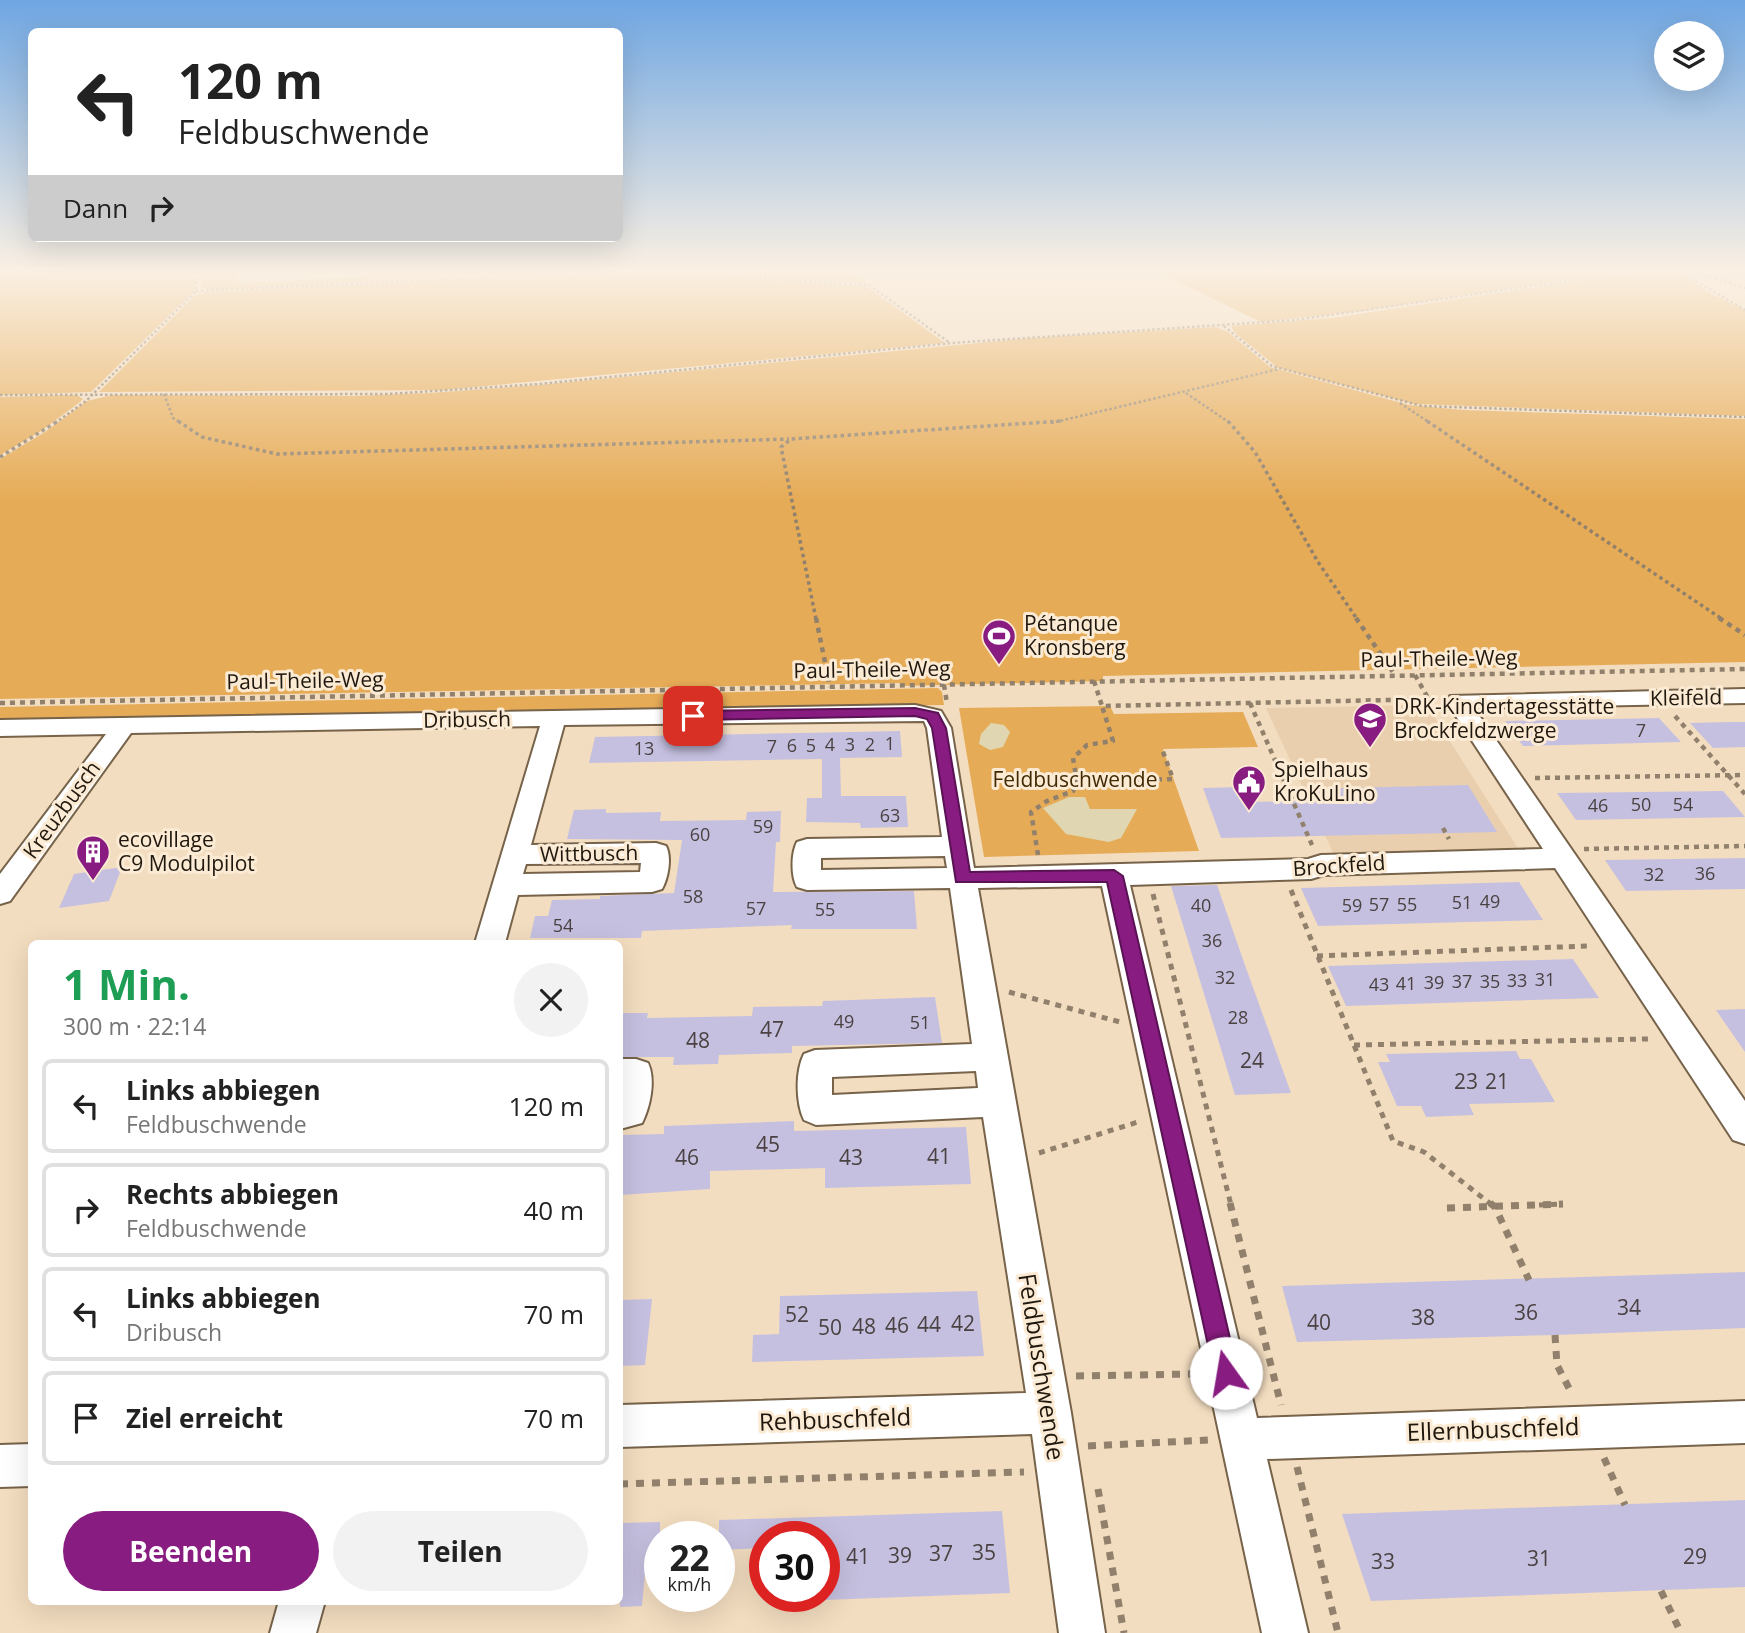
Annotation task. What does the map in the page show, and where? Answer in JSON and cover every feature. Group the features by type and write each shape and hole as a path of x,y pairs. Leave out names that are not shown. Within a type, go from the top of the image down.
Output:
{"street":[{"name":"Kleifeld","path":"1458,701 1745,696"},
{"path":"1458,701 1573,853 1745,1129"},
{"name":"Dribusch","path":"0,728 915,712 933,716"},
{"name":"Feldbuschwende","path":"933,716 939,728 1082,1633"},
{"name":"Wittbusch","path":"491,940 554,718"},
{"name":"Kreuzbusch","path":"0,894 124,726"},
{"name":"Wittbusch","path":"506,885 652,882 656,853 515,855"},
{"name":"Brockfeld","path":"1114,876 1311,869 1321,865 1573,853"},
{"path":"960,862 1019,877 1114,876 1285,1633"},
{"path":"989,1057 815,1064 816,1110 996,1102"},
{"path":"623,1073 636,1073 630,1113 623,1114"},
{"name":"Rehbuschfeld","path":"623,1426 1049,1413"},
{"name":"Ellernbuschfeld","path":"1241,1439 1745,1422"},
{"path":"0,1466 28,1465"},
{"path":"293,1633 301,1605"}],"path":[{"path":"0,457 43,432 92,394 140,347"},
{"path":"0,395 388,394 479,388 908,347"},
{"path":"1248,347 1268,364 1279,369 1397,401 1434,408 1745,417"},
{"path":"164,394 173,418 202,438 277,454 791,439 1046,424 1090,416 1279,369"},
{"path":"1185,393 1226,419 1255,452 1318,562 1395,675"},
{"path":"1397,401 1745,635"},
{"path":"791,439 781,447 830,687"},
{"name":"Paul-Theile-Weg","path":"0,703 1745,669"},
{"path":"1102,706 1429,699 1415,675"},
{"path":"1019,877 1018,858 1040,855 1031,813 1047,801 1073,792 1077,782 1073,758 1087,745 1113,741 1094,681"},
{"path":"1659,699 1745,794"},
{"path":"1250,703 1321,865"},
{"path":"1077,782 1173,779 1163,749"},
{"path":"1535,778 1745,775"},
{"path":"1573,853 1745,846"},
{"path":"1283,870 1393,1141 1424,1152 1495,1207 1529,1280"},
{"path":"1149,875 1338,1633"},
{"path":"1317,956 1587,946"},
{"path":"1009,992 1149,1030"},
{"path":"1354,1045 1648,1039"},
{"path":"1039,1153 1153,1117 1169,1119"},
{"path":"1447,1208 1563,1204"},
{"path":"1555,1335 1558,1365"},
{"path":"1049,1413 1100,1375 1226,1373"},
{"path":"1049,1413 1241,1439"},
{"path":"623,1484 1023,1471 1062,1499"},
{"path":"1661,1591 1681,1633"}],"shaded area":[{"name":"DRK-Kindertagesstätte Brockfeldzwerge","path":"1427,705 1521,853 1335,857 1266,708"}],"green space":[{"path":"0,347 137,347 91,392 0,395"},
{"path":"143,347 900,347 442,390 99,392"},
{"path":"934,347 1246,347 1270,367 1409,405 1464,410 1745,419 1745,662 1103,676 1103,681 901,686 900,683 0,699 0,459 45,432 87,401 112,395 353,396 539,385"},
{"path":"1252,347 1745,347 1745,416 1415,404 1278,368"},
{"path":"77,395 83,399 80,402 41,431 0,455 0,397"},
{"path":"938,688 942,692 944,705 0,721 0,707"},
{"name":"Feldbuschwende","path":"1110,706 1114,714 1243,712 1258,747 1163,749 1199,851 984,857 959,708"}],"sand":[{"path":"991,723 1004,725 1010,732 1003,747 990,750 979,744 981,734"},
{"path":"1069,797 1085,797 1090,809 1137,809 1121,838 1109,842 1066,834 1043,808"}],"building":[{"path":"1659,718 1681,742 1523,746 1505,721"},
{"path":"1745,722 1745,747 1713,748 1690,723"},
{"path":"900,731 902,757 840,758 841,796 906,796 908,827 861,828 860,823 806,822 807,798 822,798 822,759 589,763 595,737"},
{"path":"1468,785 1497,832 1221,838 1203,788 1242,787 1247,802 1309,801 1303,789"},
{"path":"1723,791 1745,817 1576,820 1557,793"},
{"path":"606,809 606,813 661,812 660,821 746,820 747,812 781,811 773,892 914,891 917,929 791,929 792,925 642,931 641,938 530,938 535,916 548,916 552,900 674,893 682,840 567,839 574,810"},
{"path":"1745,858 1745,889 1626,891 1605,860"},
{"name":"ecovillage C9 Modulpilot","path":"122,867 109,901 59,908 74,874"},
{"path":"1519,882 1543,920 1318,926 1301,888"},
{"path":"1217,885 1291,1093 1235,1095 1171,886"},
{"path":"1573,959 1599,998 1346,1006 1328,966"},
{"path":"935,997 942,1043 792,1046 792,1053 719,1055 718,1064 673,1065 674,1057 623,1057 623,1013 648,1013 647,1018 752,1016 753,1007 822,1006 823,1001"},
{"path":"1745,1009 1745,1052 1716,1010"},
{"path":"1516,1051 1520,1059 1531,1059 1555,1102 1469,1104 1474,1115 1426,1117 1421,1106 1397,1106 1378,1062 1390,1062 1386,1054"},
{"path":"794,1121 794,1131 966,1127 971,1184 825,1188 825,1168 710,1171 710,1189 623,1195 623,1135 664,1134 664,1126"},
{"path":"1745,1272 1745,1328 1555,1335 1297,1342 1282,1286"},
{"path":"977,1291 984,1356 752,1362 753,1335 779,1334 780,1296"},
{"path":"652,1299 645,1365 623,1366 623,1300"},
{"path":"1745,1500 1745,1587 1371,1601 1342,1514"},
{"path":"1002,1511 1010,1593 840,1599 840,1521 749,1521 749,1549 735,1549 735,1521 719,1520"},
{"path":"644,1522 642,1606 620,1607 623,1605 623,1523"}],"place":[{"name":"Pétanque Kronsberg","path":"999,666"},
{"name":"DRK-Kindertagesstätte Brockfeldzwerge","path":"1370,749"},
{"name":"Spielhaus KroKuLino","path":"1249,812"},
{"name":"ecovillage C9 Modulpilot","path":"93,882"}],"route":[{"path":"693,716 921,712 933,716 939,728 962,878 1114,876 1226,1373"}]}
